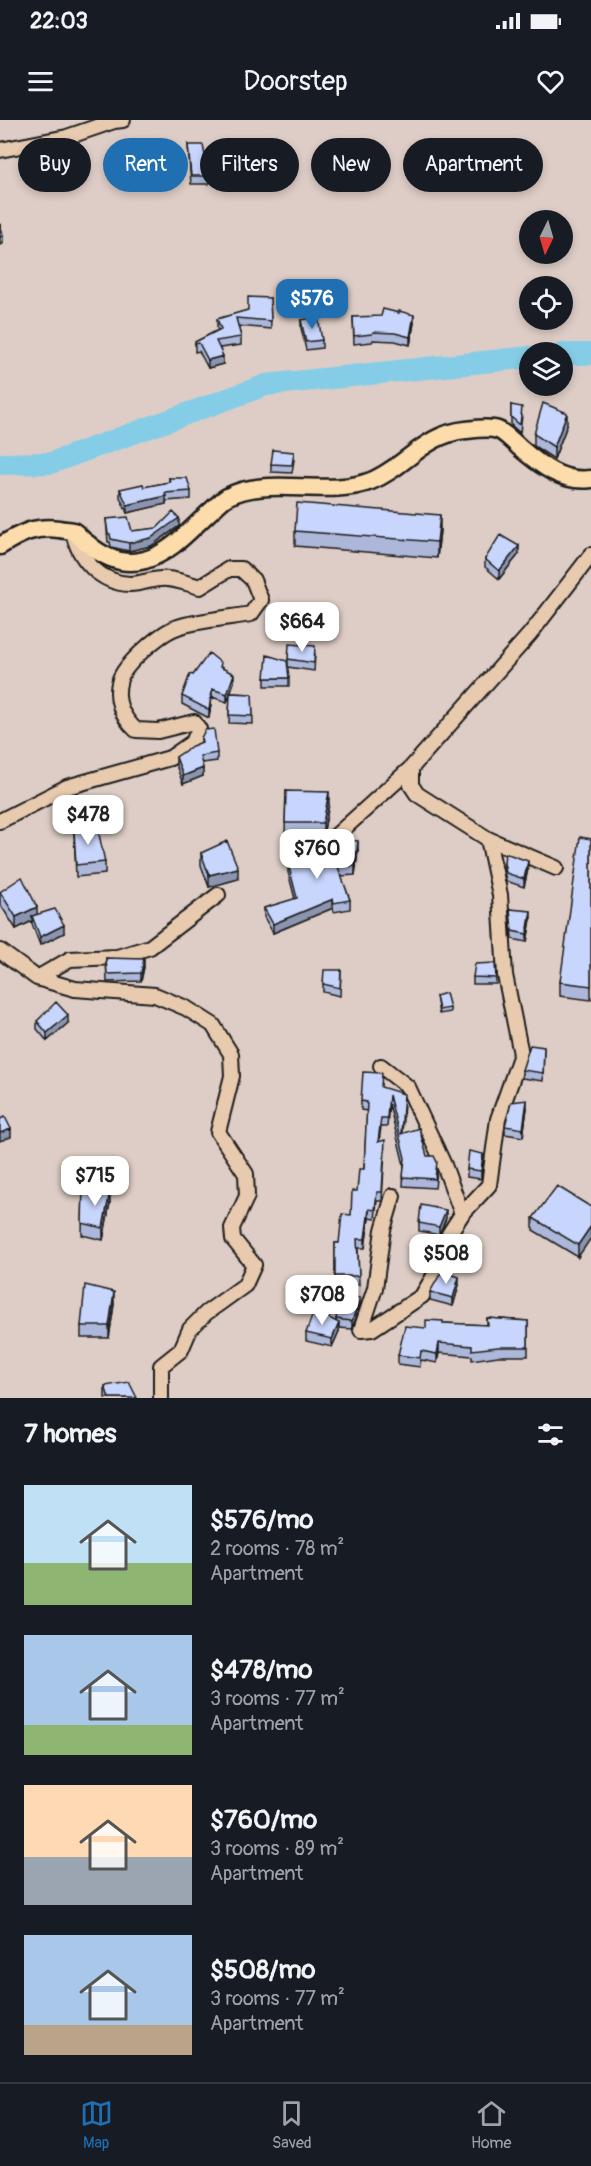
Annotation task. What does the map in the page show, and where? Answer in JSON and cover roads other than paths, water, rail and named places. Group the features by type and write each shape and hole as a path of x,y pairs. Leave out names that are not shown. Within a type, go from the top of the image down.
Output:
{"main road":[{"path":"0,546 19,535 39,528 73,531 93,549 116,561 142,560 164,553 227,497 244,491 266,488 346,486 371,481 423,445 442,435 465,430 498,430 531,458 556,474 579,481 591,479"}],"street":[{"path":"0,150 67,137 123,120"},
{"path":"0,821 67,787 170,758 193,742 198,729 194,722 158,731 136,730 124,719 118,701 120,679 144,647 177,627 251,614 261,600 254,580 241,569 229,568 200,587 167,578 132,584 111,582 92,568 75,547 73,531"},
{"path":"319,851 411,768 530,634 591,555"},
{"path":"411,768 411,785 417,794 488,839 556,868"},
{"path":"393,1196 383,1230 375,1288 361,1330 372,1329 422,1296 434,1276 449,1234 462,1215 489,1185 498,1119 521,1054 505,975 500,895 488,839"},
{"path":"37,978 70,959 117,957 150,947 218,895"},
{"path":"0,951 37,978 75,988 155,995 186,1008 213,1025 231,1054 232,1076 218,1132 246,1174 247,1196 232,1228 233,1239 254,1265 245,1285 206,1313 190,1329 181,1350 161,1366 161,1398"},
{"path":"381,1066 408,1087 444,1165 462,1215"}],"waterway":[{"path":"573,354 591,354"},
{"path":"0,464 51,463 266,385 519,358"}]}
